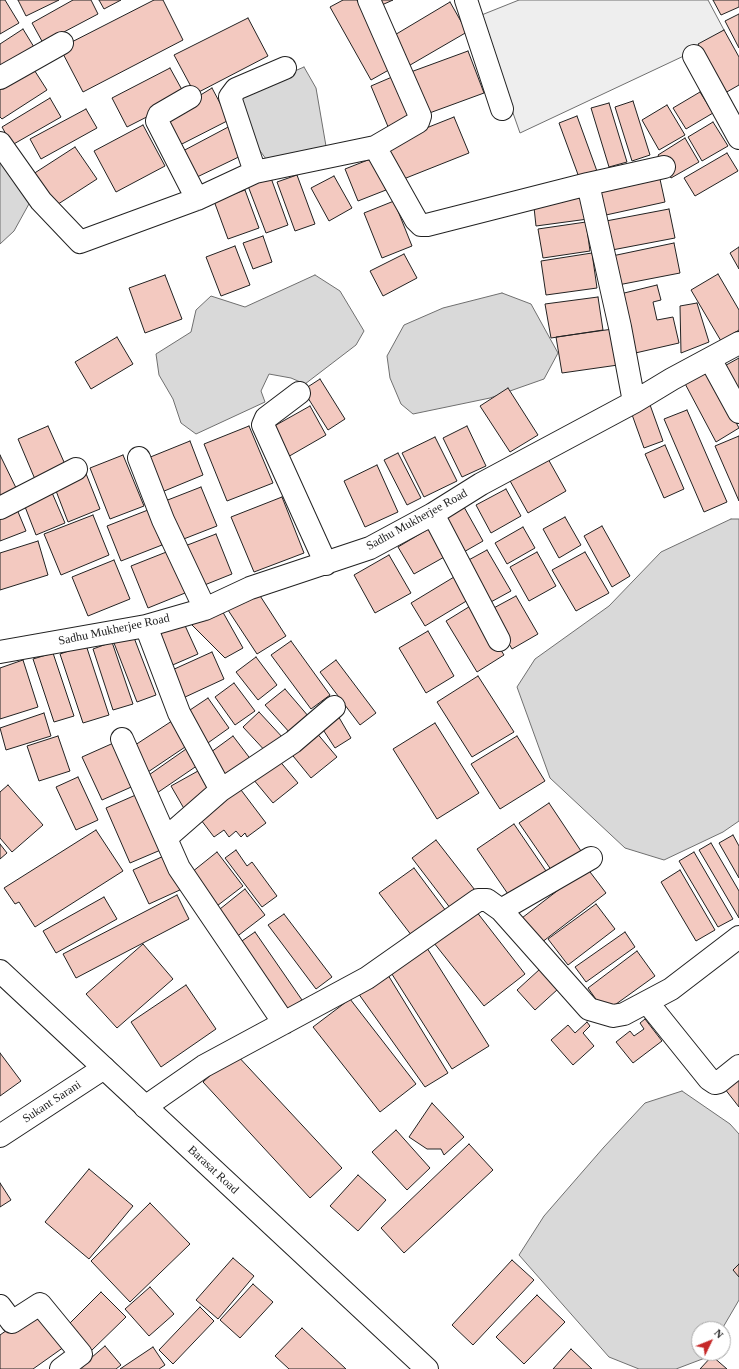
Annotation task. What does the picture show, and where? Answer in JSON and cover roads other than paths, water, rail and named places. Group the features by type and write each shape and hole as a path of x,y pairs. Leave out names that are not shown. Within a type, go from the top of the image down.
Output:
{"street":[{"path":"0,143 41,201 80,242 197,199 255,172 375,147 418,122 420,116 369,0"},
{"path":"466,0 502,109"},
{"path":"0,78 62,42"},
{"path":"694,56 739,138"},
{"path":"255,172 230,97 236,89 285,68"},
{"path":"190,97 159,115 157,121 197,199"},
{"path":"375,147 416,220 421,225 426,226 588,184 664,167"},
{"path":"588,184 620,327 634,402"},
{"name":"Sadhu Mukherjee Road","path":"0,652 146,626 205,609 250,588 326,564 370,548 433,514 481,484 634,402 672,379 739,343"},
{"path":"710,359 739,412"},
{"path":"299,393 266,418 263,425 326,564"},
{"path":"139,458 163,520 205,609"},
{"path":"0,508 76,469"},
{"path":"433,514 499,640"},
{"path":"146,626 179,713 221,790"},
{"path":"166,838 221,790 293,742 334,707"},
{"path":"122,740 179,868 284,1023"},
{"path":"501,910 591,858"},
{"path":"145,1107 204,1066 367,978 478,900 487,900 501,910 589,1009 613,1016 624,1014 671,990 736,944"},
{"name":"Barasat Road","path":"0,971 427,1369"},
{"path":"647,1002 709,1079 715,1083 719,1082 739,1066"},
{"name":"Sukant Sarani","path":"0,1136 104,1068"},
{"path":"0,1306 12,1322 40,1304 81,1354 61,1369"}]}
